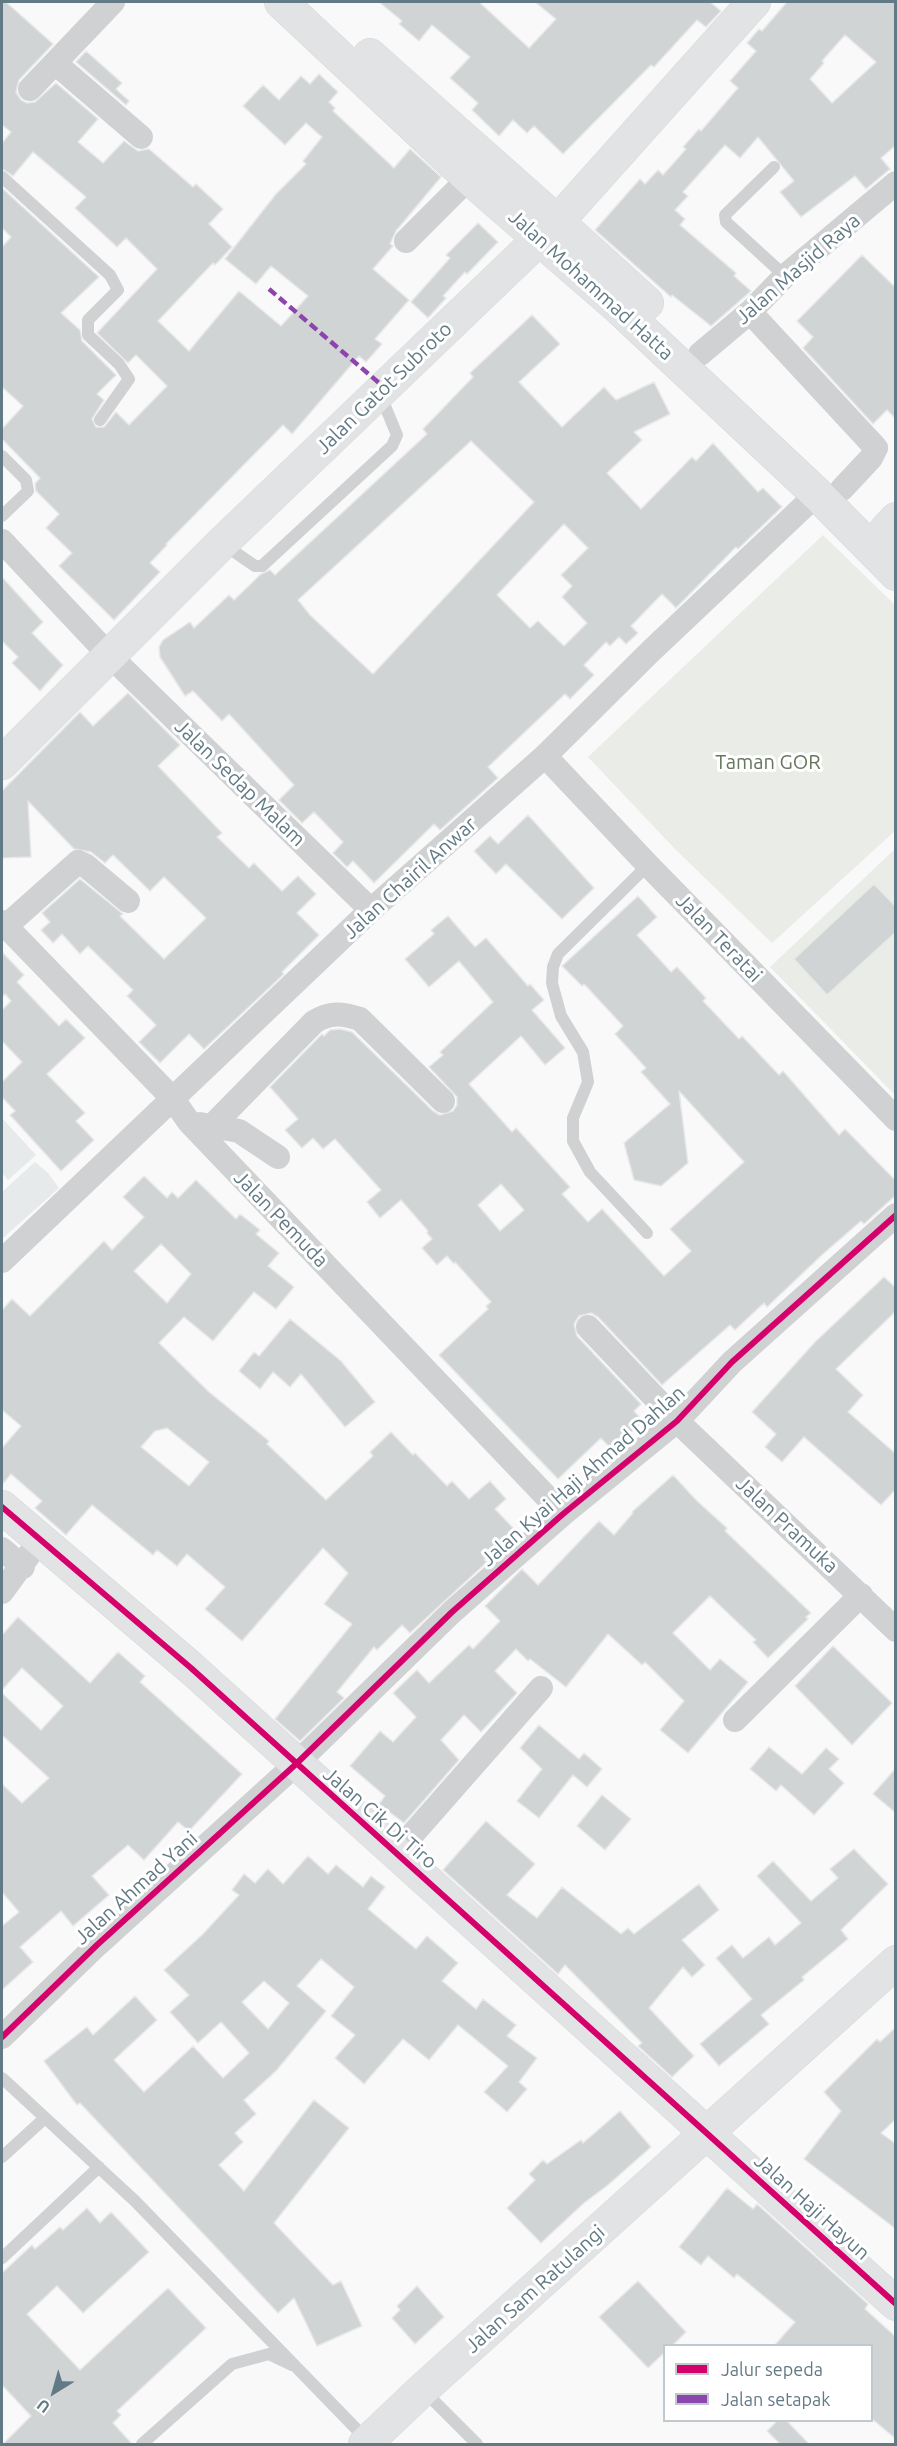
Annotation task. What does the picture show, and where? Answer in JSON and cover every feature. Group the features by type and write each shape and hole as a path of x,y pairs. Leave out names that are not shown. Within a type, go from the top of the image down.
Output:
{"main road":[{"name":"Jalan Mohammad Hatta","path":"281,2 469,178 549,229 700,354 814,459 830,491 892,531"},
{"name":"Jalan Mohammad Hatta","path":"311,2 549,229 830,491 896,574"},
{"name":"Jalan Gatot Subroto","path":"2,763 222,543 549,229 754,2"},
{"name":"Jalan Cik Di Tiro","path":"2,1507 190,1668 295,1765 530,1972 706,2135"},
{"name":"Jalan Sam Ratulangi","path":"367,2443 422,2390 896,1962"},
{"name":"Jalan Haji Hayun","path":"706,2135 896,2304"}],"street":[{"path":"30,89 113,2"},
{"path":"55,63 141,136"},
{"path":"406,241 469,178"},
{"name":"Jalan Masjid Raya","path":"700,354 750,312 785,276 896,183"},
{"name":"Jalan Chairil Anwar","path":"2,1261 372,910 545,756 652,650 830,491 871,458 876,448 750,312"},
{"name":"Jalan Sedap Malam","path":"2,542 109,655 372,910"},
{"name":"Jalan Teratai","path":"545,756 896,1119"},
{"path":"4,924 78,862 86,865 128,902"},
{"name":"Jalan Pemuda","path":"4,924 200,1124 563,1514"},
{"path":"200,1124 314,1022 327,1015 346,1014 360,1019 443,1101"},
{"path":"200,1124 239,1131 278,1157"},
{"name":"Jalan Kyai Haji Ahmad Dahlan","path":"295,1765 452,1612 563,1514 677,1421 732,1362 896,1215"},
{"name":"Jalan Pramuka","path":"588,1327 677,1421 896,1630"},
{"path":"2,1592 40,1540"},
{"path":"2,1549 22,1567"},
{"path":"735,1720 861,1595"},
{"path":"396,1853 541,1688"},
{"name":"Jalan Ahmad Yani","path":"2,2037 97,1945 295,1765"}],"lane":[{"path":"774,167 725,215 726,222 785,276"},
{"path":"2,177 110,275 118,290 88,320 88,336 119,363 129,379 100,420"},
{"path":"222,543 255,566 262,566 392,446 397,435 380,393"},
{"path":"2,456 26,480 28,491 2,516"},
{"path":"647,1233 590,1172 573,1141 573,1118 588,1082 584,1052 561,1016 552,983 553,967 558,954 648,865"},
{"path":"2,2078 135,2201 302,2370 367,2443"},
{"path":"2,2157 45,2118"},
{"path":"2,2258 99,2167"},
{"path":"142,2445 232,2364 269,2354 302,2370"},
{"path":"422,2390 477,2445"}],"shaded area":[{"path":"2,1118 36,1155 8,1180 2,1173"},
{"path":"35,1162 48,1173 59,1188 2,1239 2,1192"}],"green space":[{"name":"Taman GOR","path":"823,535 895,605 895,831 772,943 675,849 588,757"},
{"path":"895,849 895,1095 770,967"}],"building":[{"path":"2,2 6,2 53,44 19,80 16,92 21,100 27,103 35,102 56,83 98,119 78,142 103,163 124,141 138,151 149,149 193,187 196,184 223,209 209,224 232,247 215,265 213,263 158,321 189,351 239,291 281,326 308,296 271,266 256,284 225,259 276,194 306,164 303,161 322,137 306,123 285,145 243,106 263,85 279,100 301,76 310,84 319,74 338,92 329,102 335,108 333,111 394,168 410,149 441,177 396,231 390,244 393,246 373,269 409,300 375,339 382,344 366,362 359,356 292,434 283,425 166,544 150,563 160,572 114,620 59,566 72,553 46,528 59,514 36,491 35,484 40,478 2,439 2,429 23,406 2,387 2,247 11,237 2,228 2,188 99,277 61,313 80,330 82,341 116,375 97,394 104,400 92,419 96,427 104,427 116,412 129,425 167,386 136,355 128,363 97,333 157,269 126,238 117,247 75,208 86,197 33,152 13,176 2,169 2,143 11,132 2,125"},
{"path":"379,2 479,2 529,48 556,19 535,2 710,2 721,11 706,27 697,20 654,67 651,65 563,154 534,126 527,133 513,120 499,136 472,110 478,103 450,78 470,57 432,25 419,41 399,24 402,21"},
{"path":"787,2 896,2 896,145 881,158 890,169 866,189 855,176 801,217 780,192 794,181 758,137 740,158 725,145 683,192 688,196 675,210 685,219 680,225 736,273 734,276 751,291 711,326 672,295 671,297 595,230 640,179 645,184 658,170 663,175 686,149 683,147 699,129 701,131 738,88 730,81 756,51 747,43 759,29 762,31","holes":["845,35 876,62 832,103 810,79 824,63 822,61"]},
{"path":"86,51 122,83 116,89 129,101 126,105 76,62"},
{"path":"478,223 498,242 467,274 465,272 443,296 446,298 428,318 411,302 450,258 446,255"},
{"path":"862,255 896,288 896,419 887,410 873,424 803,348 813,337 797,321"},
{"path":"532,315 560,344 519,382 562,427 604,387 616,400 654,382 670,414 634,432 642,440 607,473 641,509 692,457 696,461 713,443 758,492 763,488 782,507 738,549 736,547 676,608 662,594 631,626 638,633 626,644 619,637 610,646 606,642 584,665 594,675 570,699 565,694 488,767 498,778 440,830 434,824 374,883 353,861 347,867 333,853 343,842 314,812 302,823 279,800 294,785 229,714 222,721 193,691 185,696 160,657 159,647 163,640 190,622 194,628 229,595 234,600 261,574 270,570 275,575 427,434 423,429 473,377 470,373","holes":["471,441 534,502 373,674 310,615 298,600","564,524 588,548 561,575 572,586 562,597 587,623 564,646 538,621 530,628 497,595"]},
{"path":"2,577 43,622 32,633 63,665 40,691 12,663 18,657 2,641"},
{"path":"128,693 180,745 158,766 222,833 217,837 249,868 254,863 282,891 298,876 316,894 297,913 319,935 282,972 284,974 204,1049 189,1034 160,1063 139,1042 156,1025 127,996 133,990 88,946 80,954 62,934 53,943 41,930 50,922 42,913 80,879 123,914 120,916 164,959 206,918 164,877 150,891 113,855 105,863 91,852 74,849 28,801 31,857 2,858 2,791 80,712 93,726"},
{"path":"528,815 594,888 562,919 506,864 496,874 474,851 490,836 498,844"},
{"path":"874,884 896,907 896,932 827,995 794,959"},
{"path":"638,896 657,917 637,935 671,972 677,967 706,998 703,1001 739,1039 742,1036 779,1075 783,1071 839,1135 845,1129 896,1181 896,1195 864,1224 861,1221 767,1307 764,1303 735,1330 730,1325 662,1385 598,1317 591,1313 579,1316 574,1324 577,1336 641,1404 634,1411 643,1421 612,1450 601,1438 558,1479 439,1355 488,1309 486,1306 491,1302 455,1262 454,1264 447,1256 437,1265 422,1248 432,1239 428,1231 401,1200 380,1218 367,1202 381,1190 335,1139 323,1149 313,1138 302,1148 285,1130 298,1119 270,1087 322,1034 324,1036 330,1030 340,1029 352,1032 433,1111 440,1115 453,1111 457,1105 457,1097 429,1067 443,1055 440,1052 493,1002 459,961 429,987 405,959 434,934 431,930 448,916 475,947 486,938 528,986 530,984 544,1000 532,1010 565,1048 545,1065 521,1036 469,1084 512,1132 516,1128 570,1187 562,1194 588,1222 602,1209 664,1276 691,1251 670,1229 744,1162 679,1091 688,1163 661,1186 634,1180 624,1143 670,1104 641,1072 646,1068 615,1034 623,1026 584,984 582,986 562,966","holes":["501,1184 524,1210 500,1231 478,1205"]},
{"path":"2,952 24,975 17,982 59,1026 66,1019 85,1038 47,1074 85,1113 76,1121 94,1140 61,1171 10,1115 15,1111 2,1097 2,1082 22,1062 2,1041 2,1010 11,1001 5,994 2,997"},
{"path":"144,1176 167,1198 172,1192 178,1198 196,1180 236,1219 240,1214 260,1230 256,1234 279,1253 268,1266 294,1287 276,1309 254,1292 213,1341 184,1317 159,1343 209,1392 269,1441 267,1444 326,1500 373,1456 370,1452 391,1432 447,1486 452,1481 469,1499 490,1481 506,1499 495,1509 515,1530 484,1560 487,1562 410,1633 402,1625 377,1650 374,1647 337,1692 344,1698 300,1741 275,1719 352,1624 324,1604 348,1573 323,1548 242,1641 205,1609 225,1587 187,1554 177,1566 157,1550 153,1555 92,1505 66,1535 35,1508 42,1501 11,1474 2,1485 2,1448 21,1426 2,1410 2,1310 12,1299 30,1316 104,1241 112,1250 144,1217 123,1197","holes":["161,1244 191,1274 167,1303 134,1271","167,1428 209,1462 189,1486 141,1447 155,1431"]},
{"path":"884,1277 896,1288 896,1311 836,1369 863,1395 848,1412 896,1454 896,1489 881,1505 804,1437 782,1462 765,1447 776,1434 752,1412 815,1342"},
{"path":"290,1319 341,1361 375,1402 345,1427 301,1374 290,1387 273,1372 260,1389 239,1371 254,1352 259,1356"},
{"path":"673,1475 727,1528 725,1531 811,1613 806,1617 808,1619 768,1658 753,1642 756,1640 710,1596 673,1633 710,1670 720,1659 748,1682 688,1753 660,1730 684,1701 645,1662 642,1665 608,1634 566,1687 530,1659 528,1661 516,1649 495,1671 517,1693 481,1732 464,1715 441,1740 459,1760 404,1823 379,1804 385,1796 350,1766 380,1731 393,1742 416,1717 393,1693 417,1670 429,1683 469,1645 473,1649 500,1621 485,1606 522,1569 538,1585 599,1521 614,1535 632,1512"},
{"path":"18,1617 90,1683 118,1652 145,1676 140,1682 242,1774 189,1831 178,1822 144,1860 128,1845 92,1876 109,1895 73,1926 61,1911 20,1947 33,1962 2,1990 2,1926 19,1912 2,1892 2,1784 22,1803 49,1778 2,1735 2,1693 41,1730 63,1706 22,1668 2,1690 2,1635"},
{"path":"833,1646 892,1703 852,1745 795,1686"},
{"path":"539,1725 579,1759 584,1753 602,1769 587,1787 573,1775 539,1818 517,1801 542,1769 520,1748"},
{"path":"769,1747 802,1774 826,1748 839,1759 829,1769 844,1783 814,1815 781,1785 776,1791 750,1769"},
{"path":"896,1768 896,1813 873,1794"},
{"path":"602,1795 631,1819 605,1850 577,1826"},
{"path":"486,1821 535,1864 507,1895 537,1918 562,1887 621,1934 628,1928 634,1934 699,1884 719,1910 682,1940 705,1965 692,1977 683,1967 649,2008 694,2056 672,2077 638,2046 642,2043 565,1965 558,1974 443,1870"},
{"path":"854,1849 888,1884 841,1930 848,1939 802,1977 804,1980 761,2015 769,2024 719,2066 700,2044 752,1999 716,1958 732,1945 743,1958 769,1937 775,1945 801,1923 757,1876 773,1861 811,1901 838,1878 830,1869"},
{"path":"308,1856 328,1874 336,1865 363,1887 371,1876 385,1887 368,1909 416,1949 427,1936 458,1963 442,1981 476,2009 483,1999 516,2025 507,2036 537,2058 519,2082 527,2089 507,2112 484,2092 508,2066 458,2025 429,2060 403,2039 364,2084 335,2058 355,2035 331,2016 354,1987 321,1959 297,1986 326,2011 276,2071 244,2100 256,2114 235,2133 243,2142 219,2165 244,2191 314,2100 349,2128 274,2223 333,2285 341,2281 362,2326 317,2346 294,2298 278,2313 80,2103 77,2105 44,2061 87,2027 93,2035 135,1996 157,2020 114,2060 144,2092 193,2046 223,2078 249,2053 221,2022 198,2043 170,2012 189,1995 164,1970 203,1934 239,1895 232,1890 244,1874 255,1883 268,1869 283,1884","holes":["264,1981 289,2003 268,2029 242,2002"]},
{"path":"896,2027 896,2119 881,2133 896,2144 896,2229 804,2159 841,2111 824,2092 877,2039 880,2042"},
{"path":"620,2111 651,2147 584,2203 541,2243 507,2208 535,2180 529,2174 543,2160 547,2164 581,2140 583,2143"},
{"path":"727,2188 753,2209 757,2204 868,2304 865,2309 896,2337 896,2439 873,2420 873,2344 776,2344 795,2322 737,2274 734,2278 708,2256 701,2265 679,2247"},
{"path":"87,2208 100,2223 111,2212 149,2252 83,2313 57,2286 27,2314 80,2370 168,2288 206,2328 117,2411 121,2415 113,2423 133,2445 2,2445 31,2416 2,2385 2,2273 32,2245 35,2249 60,2227 63,2230"},
{"path":"638,2281 686,2332 674,2344 663,2344 663,2354 648,2368 599,2317"},
{"path":"417,2286 444,2317 415,2344 392,2318 400,2310 397,2306"},
{"path":"776,2422 788,2422 810,2445 781,2445 767,2431"}],"marked path":[{"path":"269,289 385,388"}],"cycle path":[{"path":"2,2037 97,1945 295,1765 452,1612 563,1514 677,1421 732,1362 896,1215"},
{"path":"2,1507 191,1668 896,2304"}]}
